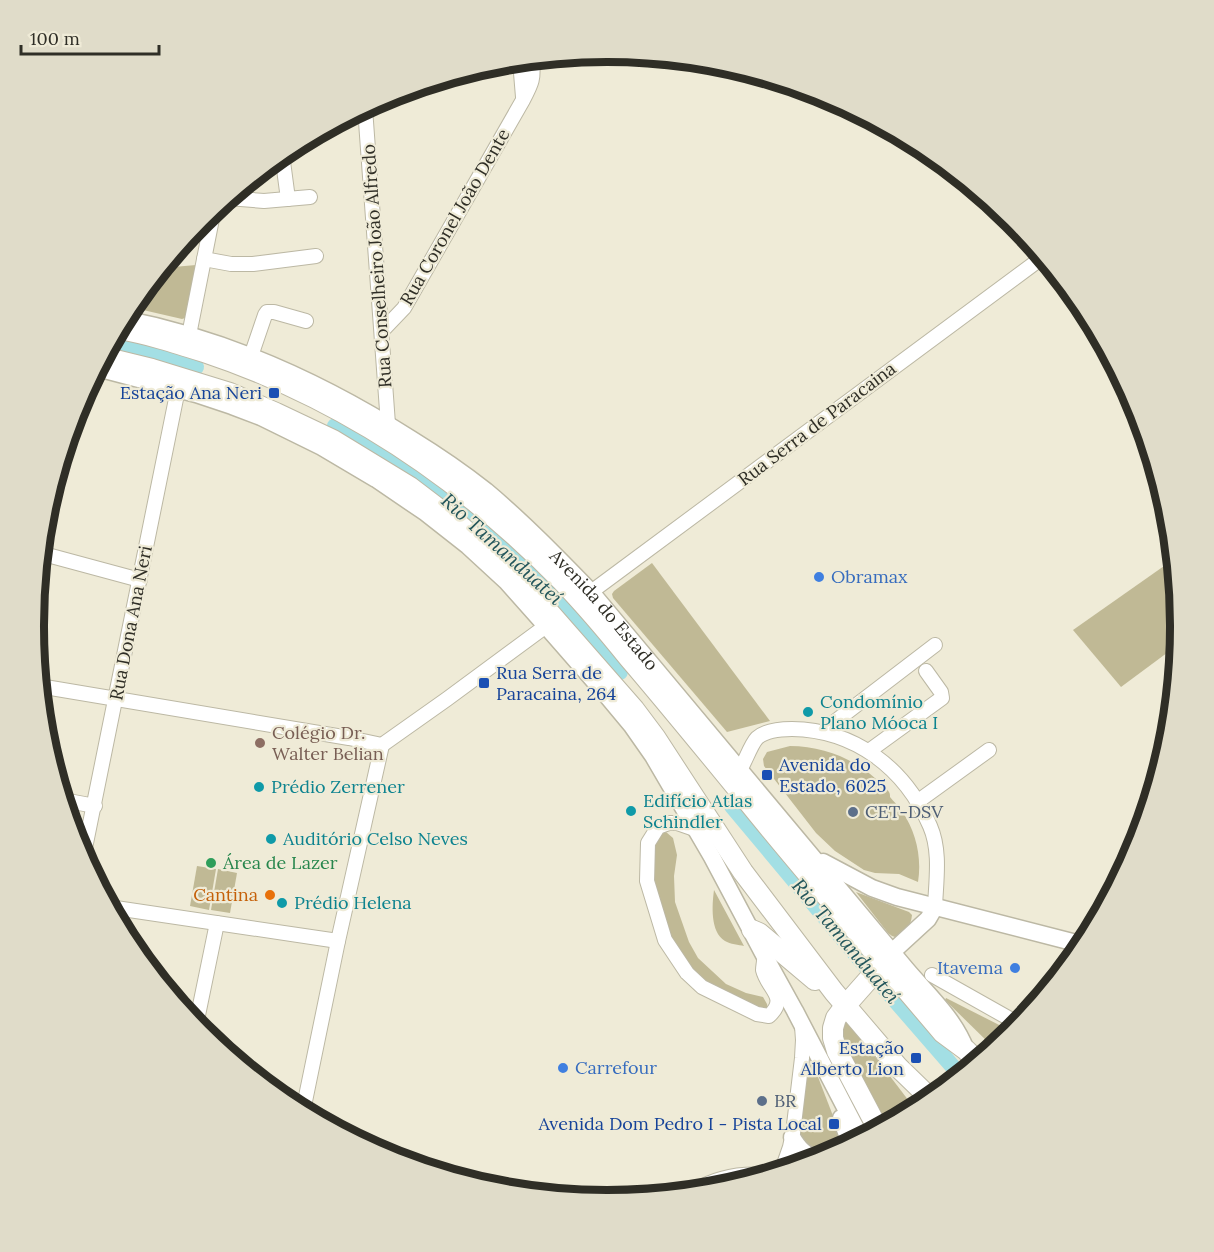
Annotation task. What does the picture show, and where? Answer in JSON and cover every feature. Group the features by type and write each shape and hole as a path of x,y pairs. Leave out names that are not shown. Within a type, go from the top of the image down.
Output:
{"highway":[{"name":"Avenida do Estado","path":"127,331 173,342 257,370 330,405 414,456 480,506 564,583 664,699 774,833 888,957 943,1033 974,1054"},
{"path":"111,359 230,393 333,440 410,487 456,522 506,566 634,709 743,872 830,987 898,1067 924,1092"},
{"path":"752,930 759,933 819,983 830,987"},
{"path":"873,1122 837,1051 832,1028 845,1006 888,957"},
{"path":"898,1067 917,1097"}],"main road":[{"name":"Avenida do Estado","path":"133,321 216,343 278,366 388,424 455,467 485,490 543,543 591,592 810,853 888,957"},
{"path":"106,370 209,398 261,417 322,447 376,479 426,513 468,546 506,581 632,726 653,756 752,930 857,1130"},
{"path":"810,853 872,888 897,897 1074,942"},
{"path":"888,957 928,919 935,907"},
{"path":"830,1076 847,1135"},
{"path":"791,1142 805,1154"},
{"path":"791,1142 797,1157"}],"street":[{"name":"Rua Coronel João Dente","path":"382,331 404,308 523,100 532,82 533,67"},
{"path":"521,69 523,100"},
{"name":"Rua Conselheiro João Alfredo","path":"366,117 388,424"},
{"path":"283,165 288,199"},
{"path":"239,199 264,201 310,196"},
{"path":"189,335 210,226"},
{"path":"204,259 231,264 253,264 316,256"},
{"name":"Rua Serra de Paracaina","path":"591,592 1037,261"},
{"path":"251,356 267,312 306,321"},
{"name":"Rua Dona Ana Neri","path":"86,843 178,389"},
{"path":"48,556 140,580"},
{"path":"305,1102 338,940 382,745 546,626"},
{"path":"827,733 833,723 935,645"},
{"path":"869,752 942,698 941,692 926,671"},
{"path":"47,687 382,745"},
{"path":"740,770 757,739 767,732 785,729 827,733 850,741 869,752 897,777 917,802 931,828 937,854 935,907"},
{"path":"917,802 989,750"},
{"path":"71,802 95,806"},
{"path":"697,830 669,823 658,827 648,843 647,881 665,940 687,973 702,987 757,1014 769,1016 777,1006 778,998 763,970 764,955"},
{"path":"122,913 338,940"},
{"path":"198,1013 217,923"},
{"path":"932,975 1010,1019"},
{"path":"785,1161 791,1142 802,1058 801,1024"}],"shaded area":[{"path":"196,265 185,318 141,309 160,283 173,267"},
{"path":"652,563 770,721 727,732 613,598 614,591"},
{"path":"1167,564 1169,651 1121,687 1073,630"},
{"path":"790,746 814,748 847,759 886,788 907,819 914,836 919,863 918,882 899,874 864,870 835,851 816,833 764,766 763,759 767,752"},
{"path":"666,832 673,838 677,855 674,876 675,902 689,942 698,958 726,984 746,993 763,997 768,1009 765,1011 701,982 668,934 652,875 657,836"},
{"path":"197,866 216,869 209,910 190,906"},
{"path":"218,869 237,873 230,913 211,910"},
{"path":"714,890 744,946 732,944 720,937 714,925"},
{"path":"856,892 909,912 912,915 908,928 898,938 892,936"},
{"path":"946,998 1002,1027 987,1042 945,1000"},
{"path":"844,1023 851,1025 909,1102 883,1117 839,1036"},
{"path":"813,1064 842,1138 809,1152 799,1136 809,1065"}],"waterway":[{"name":"Rio Tamanduateí","path":"118,347 196,367"},
{"name":"Rio Tamanduateí","path":"335,426 372,445 419,477 505,546 567,607 620,672"},
{"name":"Rio Tamanduateí","path":"732,806 955,1069"}],"place":[{"name":"Estação Ana Neri","path":"274,393"},
{"name":"Obramax","path":"819,577"},
{"name":"Rua Serra de Paracaina, 264","path":"484,683"},
{"name":"Condomínio Plano Móoca I","path":"808,712"},
{"name":"Colégio Dr. Walter Belian","path":"260,743"},
{"name":"Avenida do Estado, 6025","path":"767,775"},
{"name":"Prédio Zerrener","path":"259,787"},
{"name":"Edifício Atlas Schindler","path":"631,811"},
{"name":"CET-DSV","path":"853,812"},
{"name":"Auditório Celso Neves","path":"271,839"},
{"name":"Área de Lazer","path":"211,863"},
{"name":"Cantina","path":"270,895"},
{"name":"Prédio Helena","path":"282,903"},
{"name":"Itavema","path":"1015,968"},
{"name":"Estação Alberto Lion","path":"916,1058"},
{"name":"Carrefour","path":"563,1068"},
{"name":"BR","path":"762,1101"},
{"name":"Avenida Dom Pedro I - Pista Local","path":"834,1124"}]}
